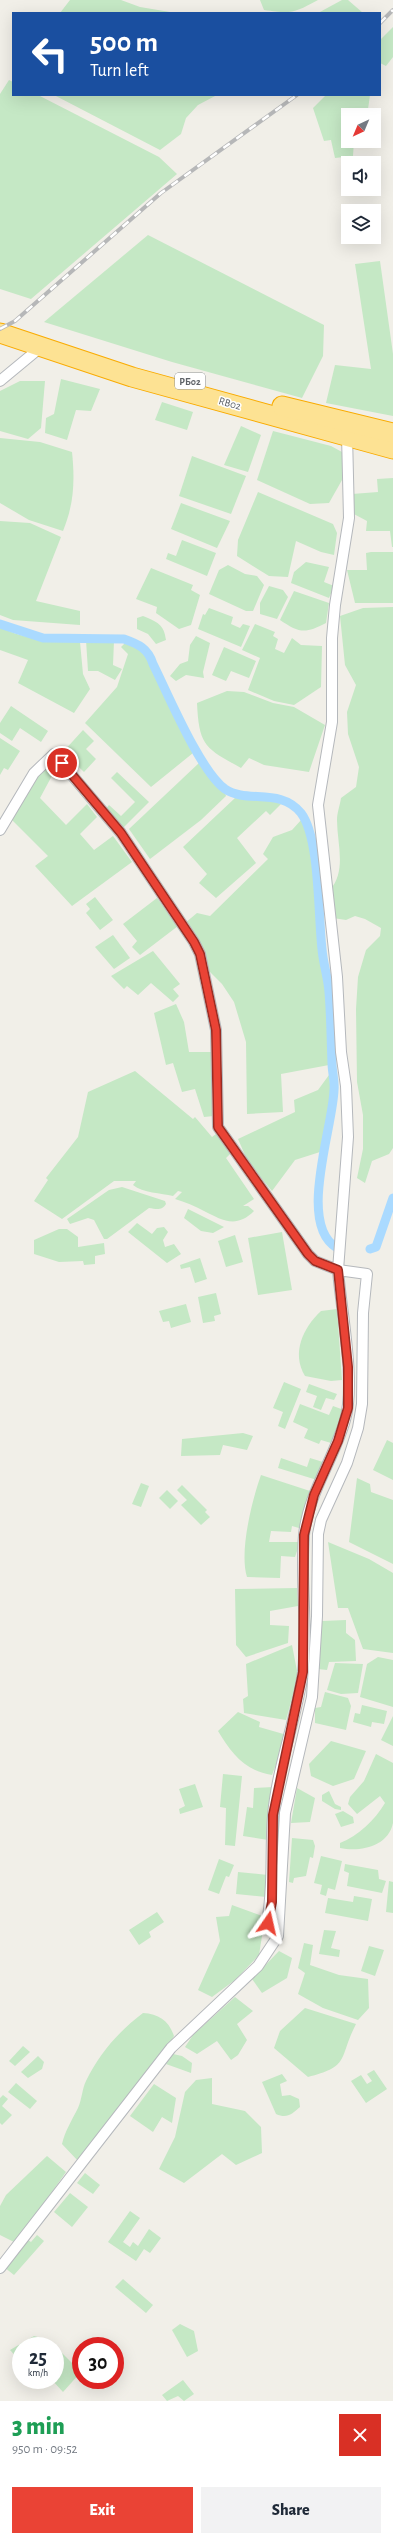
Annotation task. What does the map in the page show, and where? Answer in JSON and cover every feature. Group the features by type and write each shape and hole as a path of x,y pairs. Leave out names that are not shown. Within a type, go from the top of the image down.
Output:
{"highway":[{"name":"RB02","path":"0,321 63,343 200,383 388,432"},
{"name":"RB02","path":"0,333 132,376 393,448"}],"street":[{"path":"0,381 41,347"},
{"path":"0,2268 133,2099 171,2048 258,1966 274,1944 272,1902 273,1815 303,1672 314,1495 338,1441 348,1408 348,1367 338,1270 348,1137 346,1086 341,1052 338,977 318,804 332,722 332,638 335,605 349,518 347,435"},
{"path":"0,830 34,773 54,754 121,833 187,930 200,954 217,1046 216,1092 218,1127 308,1254 315,1261 338,1270 367,1274 363,1313 362,1404 352,1448 321,1520 311,1533 317,1616 312,1697 285,1813 274,1925"}],"green space":[{"path":"70,0 121,0 140,7 170,12 61,12"},
{"path":"260,0 318,0 298,10 281,12 264,10"},
{"path":"342,0 348,0 362,12 320,12"},
{"path":"393,27 393,57 386,66 381,64 381,39"},
{"path":"9,80 12,82 12,96 40,96 159,157 177,174 31,299 0,289 0,94"},
{"path":"56,96 215,96 198,105 186,118 181,134 160,150"},
{"path":"325,96 370,96 368,108 341,108 341,148 354,148 353,156 341,156 341,157 335,158 331,140 324,141 313,108"},
{"path":"148,235 324,325 323,356 302,398 172,362 44,322"},
{"path":"380,261 393,354 393,416 326,403 335,365 371,369 355,264"},
{"path":"61,379 100,389 91,411 76,410 67,440 45,433 46,418 54,414"},
{"path":"20,381 45,381 41,428 28,439 0,431 0,391"},
{"path":"162,402 193,412 187,430 155,420"},
{"path":"241,426 261,435 248,472 224,465"},
{"path":"273,431 331,446 342,452 342,480 329,503 310,504 257,480"},
{"path":"0,438 40,442 72,452 73,492 67,521 63,531 29,520 0,503"},
{"path":"192,456 246,476 231,514 179,496"},
{"path":"393,478 392,547 390,531 366,531 367,521 352,513 352,494 378,492 377,479"},
{"path":"258,492 333,524 337,533 334,555 321,552 296,541 288,577 269,576 237,556 238,540"},
{"path":"181,503 230,521 217,548 171,529"},
{"path":"0,521 30,523 61,537 36,601 80,611 80,625 13,620 0,615"},
{"path":"182,540 216,553 207,576 166,559 168,553 176,556"},
{"path":"393,552 393,603 355,603 347,570 367,570 366,553"},
{"path":"306,562 329,567 324,582 334,586 329,598 291,583 294,572"},
{"path":"228,565 245,574 257,576 264,585 253,611 246,611 209,594 219,570"},
{"path":"151,568 193,585 191,590 200,595 191,625 179,629 156,613 157,607 136,599"},
{"path":"269,586 283,590 288,597 277,619 260,614 260,603"},
{"path":"294,591 329,603 326,623 313,629 297,630 280,620"},
{"path":"393,607 393,1148 389,1154 372,1161 365,1183 357,1178 363,1149 363,1115 357,1082 356,1009 358,977 366,950 380,936 381,928 365,919 355,916 346,920 333,918 330,890 335,882 340,865 337,815 341,798 356,787 359,767 348,734 347,712 356,685 345,665 340,616 363,608"},
{"path":"209,608 233,617 231,624 240,628 243,624 250,626 241,647 198,629 203,614 205,615"},
{"path":"143,616 162,627 166,640 156,644 148,634 137,629 137,618"},
{"path":"255,624 275,632 273,636 278,639 275,649 284,653 292,638 301,645 322,646 321,687 294,705 274,701 248,690 260,658 242,650"},
{"path":"0,627 19,635 29,637 80,642 83,674 90,689 74,713 18,683 28,660 0,650"},
{"path":"196,636 210,643 203,672 204,678 186,675 176,681 170,676 180,664 188,661 190,645"},
{"path":"86,640 114,641 113,665 122,669 115,680 98,671 88,671"},
{"path":"127,641 148,653 193,753 151,787 85,723 117,687 128,654 121,647"},
{"path":"224,647 256,661 249,678 231,671 226,681 212,675"},
{"path":"227,691 244,692 273,703 294,707 325,725 309,772 264,765 249,758 241,768 212,750 202,737 197,703"},
{"path":"11,706 48,731 41,742 20,728 12,741 0,733 0,723"},
{"path":"83,730 94,741 86,749 96,759 84,772 63,752"},
{"path":"0,738 20,751 8,770 4,768 0,775"},
{"path":"199,763 224,790 226,796 201,820 150,859 129,829"},
{"path":"45,766 54,772 40,798 66,825 87,804 97,817 80,834 94,850 113,836 132,862 72,906 35,866 48,856 11,819"},
{"path":"117,772 149,802 122,829 104,811 109,805 121,816 135,802 111,778"},
{"path":"235,798 270,800 281,804 270,815 266,811 237,838 256,863 216,898 199,883 207,874 183,847"},
{"path":"302,819 306,828 311,852 320,950 326,991 329,1065 281,1074 283,1112 247,1114 246,1042 234,1002 222,984 206,968 185,923 197,913 210,916 268,859 263,854 273,837 292,830"},
{"path":"95,897 113,920 100,930 86,913 90,909 86,904"},
{"path":"157,898 178,926 140,955 132,947 137,941 123,924"},
{"path":"113,935 130,958 114,969 95,947"},
{"path":"153,951 180,984 173,989 179,996 173,1002 151,983 138,995 127,986 124,989 111,976"},
{"path":"176,1004 184,1022 189,1052 211,1052 214,1116 204,1117 195,1089 182,1092 173,1063 166,1065 154,1013"},
{"path":"135,1071 193,1119 195,1117 212,1137 216,1134 232,1152 226,1158 254,1199 243,1206 248,1206 254,1211 247,1217 235,1221 223,1220 194,1206 175,1199 182,1192 178,1191 173,1196 142,1190 133,1185 136,1181 114,1181 62,1219 34,1201 48,1180 46,1178 78,1137 88,1092"},
{"path":"329,1075 329,1114 320,1152 295,1160 272,1191 248,1162 238,1139 295,1112 294,1100 318,1090"},
{"path":"122,1187 165,1201 166,1204 161,1209 149,1208 107,1239 104,1239 94,1220 88,1218 70,1224 67,1219 109,1190"},
{"path":"188,1209 224,1227 213,1233 201,1231 184,1218"},
{"path":"137,1223 152,1234 157,1228 164,1227 168,1232 163,1240 165,1247 174,1244 181,1254 167,1263 128,1232"},
{"path":"59,1229 67,1229 78,1237 78,1247 104,1243 105,1254 95,1256 95,1264 84,1265 83,1261 59,1262 34,1254 34,1240"},
{"path":"282,1232 292,1290 258,1295 248,1238"},
{"path":"235,1235 243,1262 226,1267 218,1241"},
{"path":"200,1258 207,1279 195,1283 190,1267 181,1269 180,1265"},
{"path":"216,1293 221,1314 214,1316 215,1321 203,1323 198,1297"},
{"path":"186,1304 191,1322 171,1328 169,1321 163,1322 159,1311"},
{"path":"337,1309 342,1380 331,1381 305,1376 299,1359 299,1350 304,1333 321,1311"},
{"path":"284,1382 301,1389 285,1429 278,1426 283,1412 273,1408"},
{"path":"309,1384 337,1394 334,1400 326,1398 321,1410 313,1407 317,1396 306,1392"},
{"path":"300,1404 329,1415 333,1406 344,1410 331,1443 321,1440 319,1444 304,1438 308,1429 293,1422"},
{"path":"243,1433 253,1436 247,1450 223,1445 220,1455 181,1456 182,1439"},
{"path":"387,1440 393,1443 393,1480 373,1470"},
{"path":"281,1458 307,1467 310,1458 323,1462 317,1480 278,1468"},
{"path":"261,1475 310,1491 299,1528 292,1526 291,1532 271,1531 269,1542 300,1542 295,1557 281,1556 280,1578 247,1577 245,1566 246,1540 254,1498"},
{"path":"357,1478 370,1484 371,1492 393,1500 393,1564 349,1542"},
{"path":"141,1483 149,1486 141,1507 132,1504"},
{"path":"182,1485 207,1510 205,1512 210,1517 201,1525 181,1505 187,1500 177,1490"},
{"path":"167,1490 178,1501 170,1509 159,1498"},
{"path":"328,1542 369,1559 393,1573 393,1653 363,1649 348,1608 338,1608"},
{"path":"297,1588 298,1606 270,1611 270,1625 289,1626 288,1643 246,1657 236,1645 235,1589"},
{"path":"346,1620 346,1633 355,1640 356,1661 329,1662 327,1670 318,1669 322,1621"},
{"path":"292,1645 298,1676 286,1720 244,1713 243,1699 248,1696 246,1664"},
{"path":"378,1657 393,1660 393,1707 360,1697 367,1664"},
{"path":"335,1663 363,1664 358,1693 341,1694 327,1690"},
{"path":"325,1692 348,1698 351,1706 346,1730 315,1723 315,1708 321,1707"},
{"path":"362,1705 387,1711 384,1724 372,1722 371,1727 353,1722 355,1713 360,1714"},
{"path":"238,1712 260,1722 259,1727 287,1735 272,1775 254,1770 246,1765 228,1747 218,1731"},
{"path":"393,1716 393,1746 381,1740"},
{"path":"331,1741 366,1751 354,1779 333,1786 311,1776 309,1764"},
{"path":"376,1754 393,1763 393,1823 390,1831 379,1843 372,1846 356,1849 340,1848 340,1843 366,1827 385,1803 380,1796 357,1814 348,1804 350,1797 364,1781"},
{"path":"223,1774 242,1776 235,1846 225,1845 226,1808 220,1807"},
{"path":"195,1784 203,1807 180,1814 179,1809 185,1806 179,1789"},
{"path":"273,1787 268,1840 243,1836 247,1807 253,1808 254,1788"},
{"path":"297,1788 315,1798 310,1822 291,1823"},
{"path":"329,1791 335,1804 341,1807 341,1810 335,1809 322,1801 322,1795"},
{"path":"343,1811 353,1817 354,1823 341,1827 335,1814"},
{"path":"292,1838 313,1840 315,1846 313,1858 310,1857 306,1876 294,1878 293,1883 289,1882"},
{"path":"321,1856 342,1861 335,1890 328,1888 326,1896 320,1894 322,1885 314,1883"},
{"path":"219,1859 234,1865 229,1877 226,1876 219,1894 208,1890"},
{"path":"345,1864 378,1870 379,1879 386,1881 382,1893 347,1886 349,1873 344,1871"},
{"path":"238,1872 268,1875 266,1897 236,1894"},
{"path":"389,1881 393,1882 393,1913 386,1912"},
{"path":"354,1896 372,1899 368,1921 325,1913 328,1898 353,1902"},
{"path":"232,1905 265,1917 259,1955 235,1980 212,1997 198,1990 220,1941 216,1917 229,1916"},
{"path":"157,1912 164,1922 149,1932 151,1937 139,1945 129,1930"},
{"path":"324,1930 336,1931 331,1948 340,1950 339,1957 319,1954"},
{"path":"304,1943 313,1945 310,1965 339,1975 368,1979 369,2008 358,2020 323,2008 298,1994 305,1973 298,1968"},
{"path":"369,1946 384,1950 375,1976 361,1971"},
{"path":"279,1951 292,1958 287,1978 262,1993 252,1979"},
{"path":"235,1997 253,2011 237,2024 247,2040 238,2055 231,2060 217,2041 197,2054 185,2047 193,2035"},
{"path":"305,2008 356,2024 341,2060 337,2065 322,2073 308,2077 274,2048 280,2031"},
{"path":"143,2013 154,2015 163,2019 169,2026 174,2036 157,2063 79,2162 62,2144 78,2108 85,2084 103,2052 126,2027"},
{"path":"23,2046 30,2052 15,2066 9,2061"},
{"path":"173,2054 182,2056 192,2063 191,2073 166,2064"},
{"path":"38,2056 44,2062 42,2069 28,2078 21,2072"},
{"path":"374,2070 387,2089 366,2103 351,2081 361,2075 367,2084 372,2081 367,2074"},
{"path":"282,2074 287,2081 280,2084 282,2096 290,2095 299,2099 300,2107 292,2114 286,2116 276,2114 262,2082"},
{"path":"212,2078 212,2104 245,2111 261,2127 262,2153 236,2165 222,2154 184,2183 159,2169 175,2137 185,2092 196,2080"},
{"path":"16,2083 37,2101 30,2109 8,2092"},
{"path":"154,2084 176,2098 172,2123 162,2117 153,2132 130,2116"},
{"path":"3,2095 8,2099 2,2106 12,2115 2,2125 0,2123 0,2098"},
{"path":"47,2156 66,2172 16,2243 0,2235 0,2206 6,2195"},
{"path":"85,2173 100,2185 93,2194 77,2183"},
{"path":"70,2193 88,2207 72,2227 54,2212"},
{"path":"130,2211 140,2218 123,2242 130,2247 133,2242 138,2246 149,2229 161,2238 150,2253 144,2249 136,2261 108,2242"},
{"path":"37,2235 44,2241 14,2275 4,2267 28,2240 31,2242"},
{"path":"123,2279 153,2305 146,2313 115,2287"},
{"path":"180,2324 194,2331 198,2351 187,2357 172,2330"},
{"path":"64,2355 72,2363 72,2382 63,2392 60,2389 64,2389"},
{"path":"183,2380 194,2394 184,2401 178,2396 167,2401 162,2395"}],"waterway":[{"path":"0,624 43,638 124,639 142,647 151,659 185,731 205,766 215,780 225,789 234,793 283,800 293,805 301,813 312,840 315,858 323,954 329,992 334,1083 332,1107 320,1175 318,1198 320,1219 325,1236 337,1248"},
{"path":"370,1249 376,1247 393,1198"}],"railway":[{"path":"381,22 393,10"},
{"path":"0,329 15,321 161,193 296,96"}],"route":[{"path":"62,763 72,773 121,833 187,930 200,954 208,1001 216,1030 216,1114 218,1127 308,1254 323,1266 338,1270 348,1367 348,1408 346,1419 338,1441 314,1495 307,1518 304,1535 303,1672 273,1815 272,1902 268,1923"}]}
